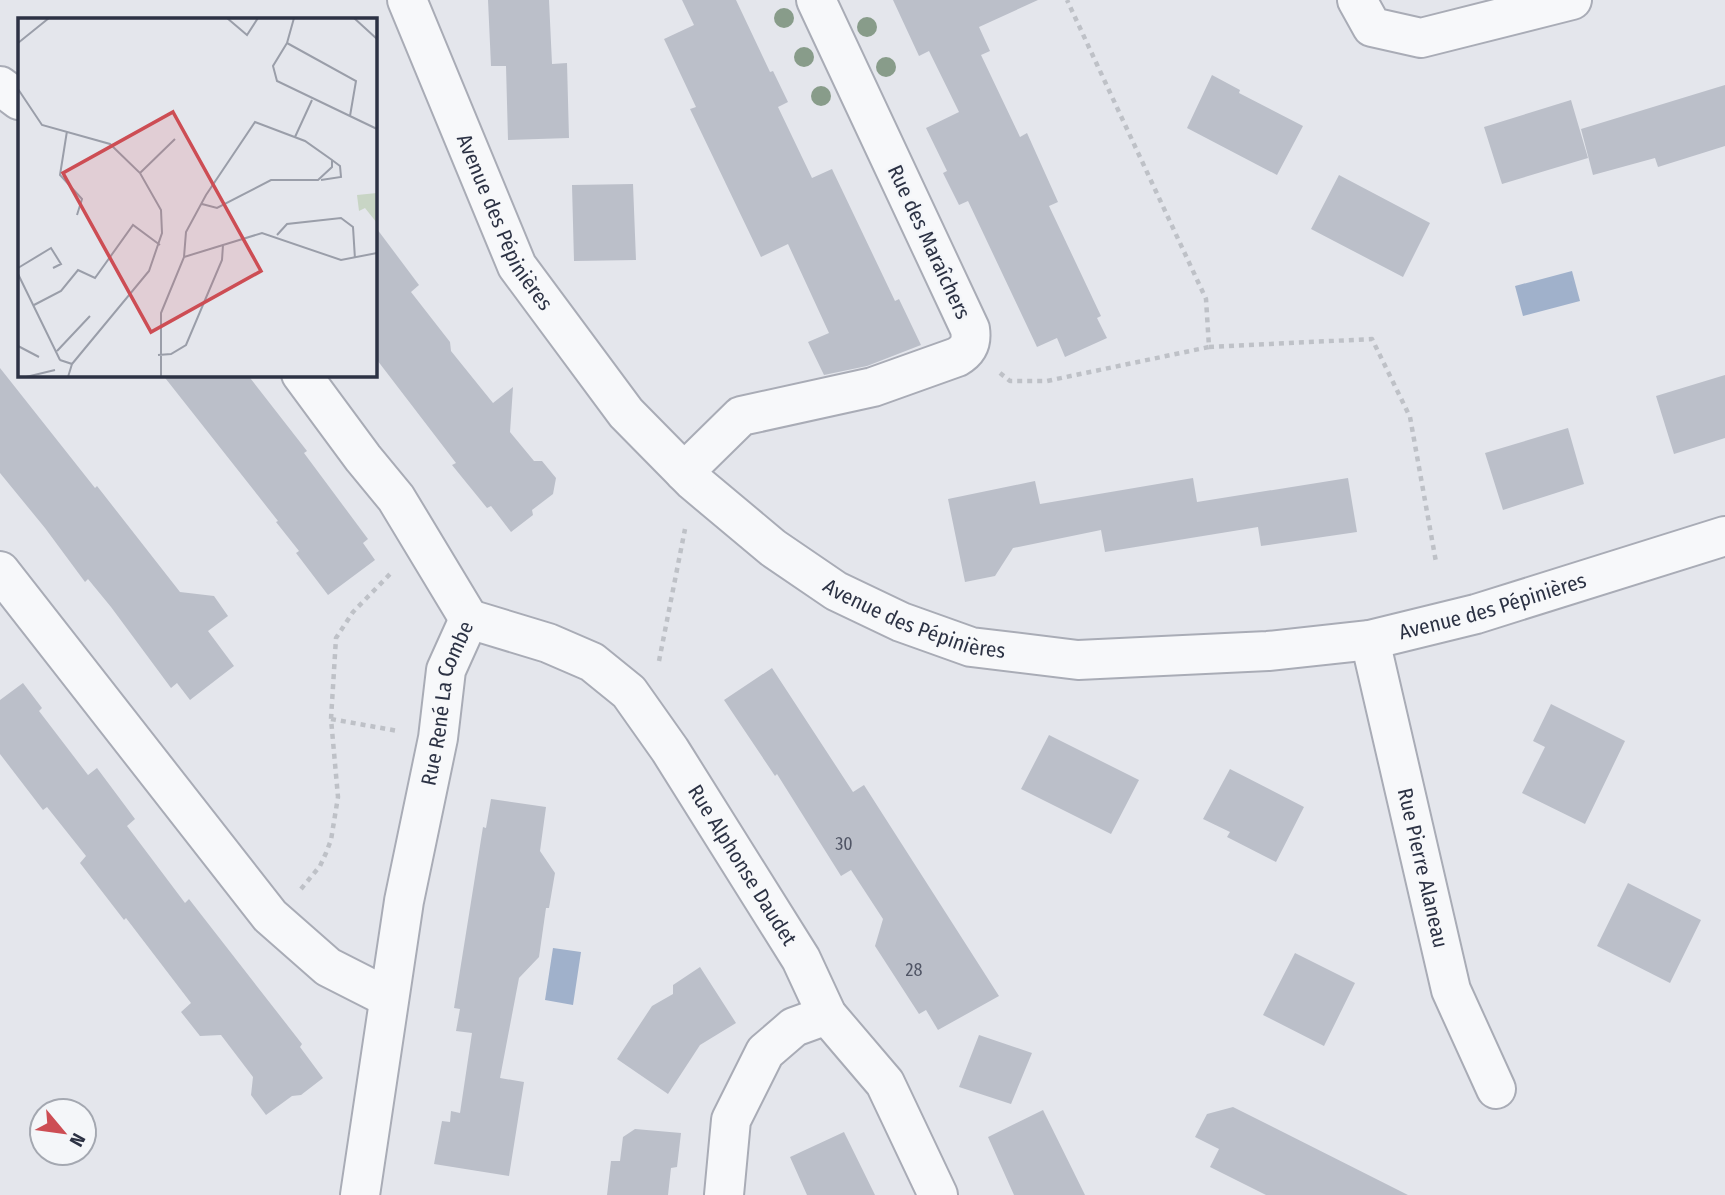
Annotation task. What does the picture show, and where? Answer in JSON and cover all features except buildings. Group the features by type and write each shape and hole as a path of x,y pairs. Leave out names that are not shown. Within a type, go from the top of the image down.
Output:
{"street":[{"name":"Avenue des Pépinières","path":"407,0 517,266 626,413 689,476 773,548 836,591 901,622 971,647 1077,660 1268,651 1370,640 1476,614 1725,536"},
{"name":"Rue des Maraîchers","path":"689,476 741,416 873,387 957,357 965,353 970,346 970,329 816,0"},
{"path":"1357,0 1372,27 1420,38 1572,0"},
{"path":"0,86 18,99"},
{"name":"Rue René La Combe","path":"302,376 396,498 470,619 446,670 438,738 404,901 360,1195"},
{"path":"0,571 270,916 328,967 389,998"},
{"name":"Rue Alphonse Daudet","path":"470,619 548,643 592,662 629,692 670,750 801,959 827,1015 885,1083 938,1195"},
{"name":"Rue Pierre Alaneau","path":"1370,640 1451,990 1496,1089"},
{"path":"724,1195 731,1120 765,1052 794,1027 827,1015"}],"path":[{"path":"1067,0 1206,299 1209,348"},
{"path":"970,346 1010,381 1047,381 1209,348 1372,339 1410,417 1436,562"},
{"path":"657,668 689,476"},
{"path":"296,894 320,866 331,840 338,797 331,719 337,638 353,612 374,588 397,568"},
{"path":"331,719 399,732"}],"water":[{"path":"1572,271 1580,301 1523,316 1515,286"},
{"path":"553,948 581,952 573,1005 545,1000"}]}
